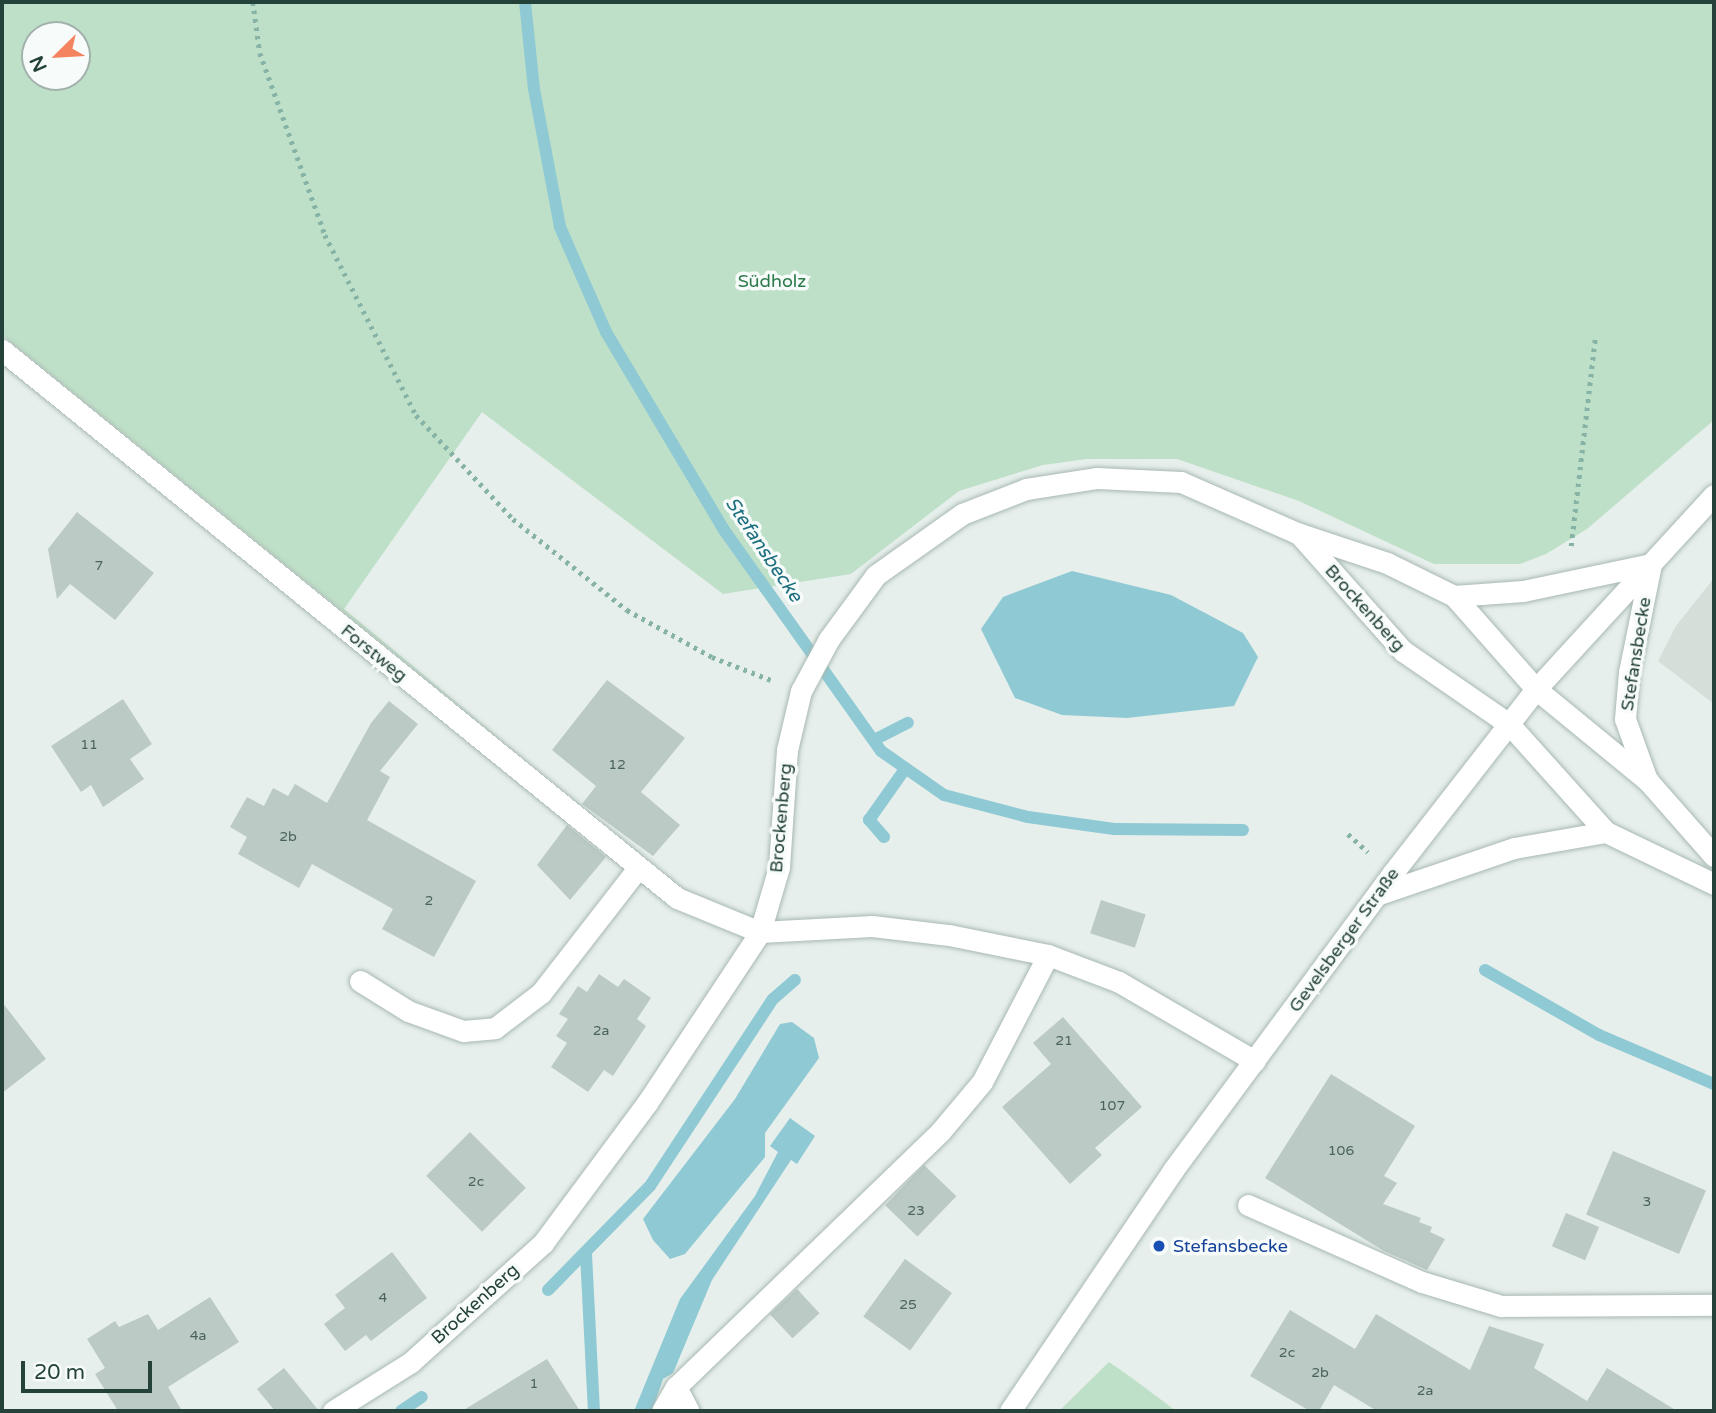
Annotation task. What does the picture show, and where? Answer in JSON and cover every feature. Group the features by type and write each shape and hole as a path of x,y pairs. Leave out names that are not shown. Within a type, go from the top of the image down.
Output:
{"street":[{"name":"Forstweg","path":"2,350 677,898 760,932"},
{"name":"Brockenberg","path":"333,1411 411,1362 544,1243 647,1103 760,932 779,867 787,750 801,691 830,639 876,575 913,546 962,514 1026,489 1097,478 1181,482 1297,533 1387,563 1454,596 1536,689"},
{"name":"Gevelsberger Straße","path":"1010,1411 1173,1170 1509,724 1536,689 1714,495"},
{"name":"Brockenberg","path":"1297,533 1403,651 1509,724"},
{"path":"1454,596 1523,591 1651,564"},
{"name":"Stefansbecke","path":"1648,781 1626,719 1629,672 1651,564"},
{"name":"Stefansbecke","path":"1536,689 1648,781 1714,856"},
{"path":"1509,724 1606,832 1714,884"},
{"path":"1379,894 1514,848 1606,832"},
{"path":"360,981 408,1011 463,1031 495,1028 541,993 638,868"},
{"path":"760,932 872,926 949,935 1048,955 1119,982 1255,1061"},
{"path":"662,1411 676,1387 940,1132 982,1082 1048,955"},
{"path":"1248,1205 1422,1282 1501,1306 1714,1305"},
{"path":"676,1387 689,1411"}],"path":[{"path":"253,2 260,53 325,235 416,415 513,519 627,610 712,657 801,691"},
{"path":"1572,579 1570,534 1595,337"}],"shaded area":[{"path":"1714,578 1714,704 1658,661 1676,626"}],"green space":[{"name":"Südholz","path":"2,2 1714,2 1714,420 1587,529 1546,554 1520,564 1434,564 1299,501 1177,459 1087,459 1043,465 959,491 851,574 723,594 482,412 344,609 526,760 2,335"},
{"path":"1109,1362 1132,1378 1176,1411 1059,1411"}],"water":[{"path":"1072,571 1171,595 1243,633 1258,657 1234,706 1127,718 1062,715 1015,698 981,629 1003,597"},
{"path":"792,1022 814,1038 819,1058 765,1133 765,1157 685,1254 670,1259 653,1240 643,1219 735,1099 780,1024"},
{"path":"790,1118 815,1136 797,1164 791,1160 712,1280 673,1373 663,1379 652,1411 634,1411 680,1299 755,1196 778,1152 770,1146"}],"building":[{"path":"77,512 154,573 115,620 70,584 57,599 48,549"},
{"path":"607,680 685,738 641,792 680,825 653,856 582,804 596,786 552,750"},
{"path":"123,699 152,744 130,759 144,779 103,807 91,785 81,792 51,746"},
{"path":"389,701 418,724 380,771 390,777 367,820 476,881 434,957 382,929 393,909 312,864 299,888 238,854 247,837 230,827 247,797 264,806 273,788 288,796 295,784 327,803 371,723"},
{"path":"567,825 606,857 570,900 537,865"},
{"path":"1101,900 1146,915 1135,948 1090,933"},
{"path":"599,974 618,987 624,979 651,998 637,1019 646,1026 613,1076 604,1070 588,1092 551,1067 567,1043 556,1036 568,1019 559,1014 578,986 587,992"},
{"path":"2,1002 46,1059 2,1093"},
{"path":"1063,1017 1142,1107 1095,1148 1102,1155 1070,1184 1002,1107 1051,1064 1033,1043"},
{"path":"1331,1074 1415,1126 1384,1176 1397,1183 1383,1204 1421,1218 1419,1222 1432,1227 1430,1232 1445,1239 1427,1270 1384,1251 1265,1178"},
{"path":"470,1132 526,1188 482,1232 426,1176"},
{"path":"1613,1151 1706,1190 1679,1254 1586,1215"},
{"path":"924,1165 956,1196 917,1237 885,1205"},
{"path":"1566,1213 1599,1227 1585,1260 1552,1246"},
{"path":"392,1252 427,1298 371,1341 366,1335 345,1351 324,1324 345,1308 335,1295"},
{"path":"905,1259 952,1293 910,1351 863,1316"},
{"path":"797,1289 820,1313 792,1338 770,1314"},
{"path":"210,1297 239,1342 168,1387 182,1411 118,1411 95,1374 105,1368 87,1339 115,1321 119,1327 148,1314 158,1330"},
{"path":"1290,1310 1355,1349 1376,1314 1470,1370 1489,1326 1544,1344 1534,1368 1587,1401 1607,1368 1677,1411 1377,1411 1334,1385 1319,1411 1310,1411 1250,1376"},
{"path":"547,1359 580,1411 462,1411"},
{"path":"284,1368 319,1411 275,1411 257,1389"}],"waterway":[{"name":"Stefansbecke","path":"525,2 534,89 560,227 606,332 724,530 881,751 944,795 1028,817 1114,829 1243,830"},
{"path":"874,740 908,723"},
{"path":"884,837 869,820 905,769"},
{"name":"Stefansbecke","path":"1485,970 1599,1035 1714,1084"},
{"path":"548,1290 650,1186 773,999 795,980"},
{"path":"586,1254 594,1411"},
{"path":"401,1411 422,1397"}],"place":[{"name":"Stefansbecke","path":"1159,1246"}]}
